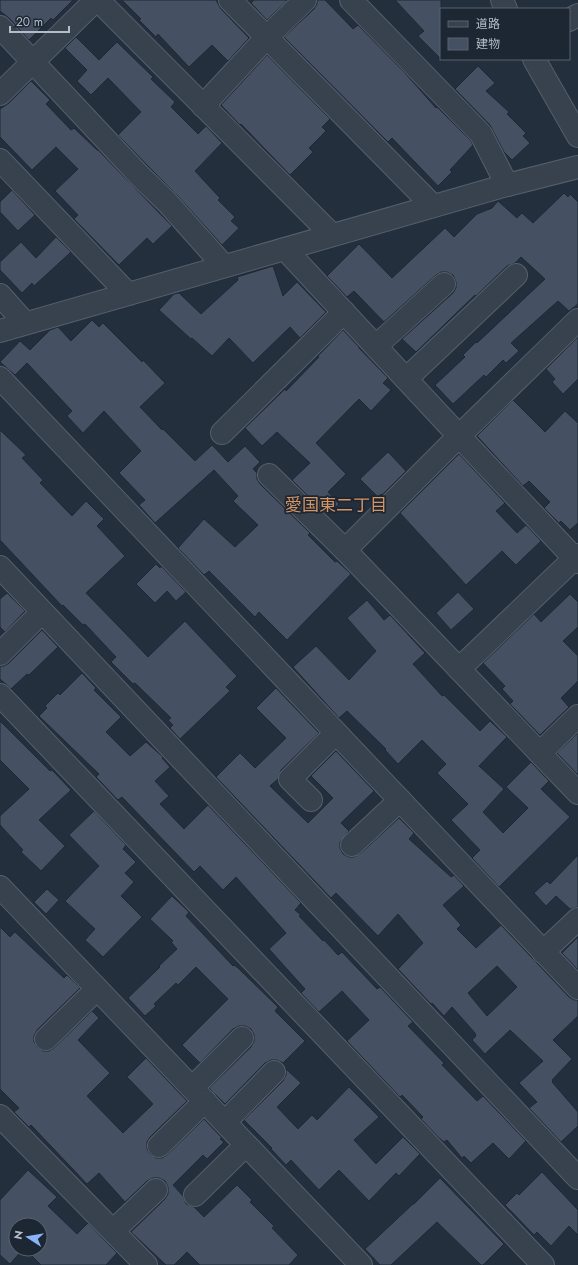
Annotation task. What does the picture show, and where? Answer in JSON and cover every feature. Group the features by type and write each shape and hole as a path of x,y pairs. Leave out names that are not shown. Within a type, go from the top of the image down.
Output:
{"street":[{"path":"0,94 97,0 332,235"},
{"path":"230,0 432,206"},
{"path":"203,106 267,37 305,0"},
{"path":"351,0 481,134 507,185"},
{"path":"0,27 139,175 167,202 224,266"},
{"path":"535,60 578,136"},
{"path":"0,160 128,294"},
{"path":"0,331 432,206 578,167"},
{"path":"285,249 459,436 577,558 459,669"},
{"path":"406,379 516,275"},
{"path":"376,346 444,284"},
{"path":"0,295 26,323"},
{"path":"222,433 344,312"},
{"path":"345,550 578,320"},
{"path":"0,378 578,988"},
{"path":"269,475 345,550 578,793"},
{"path":"0,567 578,1178"},
{"path":"0,654 42,612"},
{"path":"0,695 543,1265"},
{"path":"540,753 578,716"},
{"path":"311,800 290,779 336,733"},
{"path":"352,845 400,800"},
{"path":"0,887 361,1265"},
{"path":"543,952 578,919"},
{"path":"46,1039 97,989"},
{"path":"159,1146 242,1038"},
{"path":"225,1122 274,1072"},
{"path":"0,1116 146,1265"},
{"path":"195,1195 246,1145"},
{"path":"113,1231 156,1190"}],"building":[{"path":"0,0 73,0 53,20 51,18 29,40 9,18 0,11"},
{"path":"122,0 216,0 221,9 249,38 228,61 212,45 189,67 158,34 156,37 139,20 141,19"},
{"path":"254,0 287,1 267,20 251,3"},
{"path":"317,0 325,0 353,29 358,25 405,73 436,108 437,107 471,141 473,145 450,170 452,172 438,186 392,138 388,142 284,37 314,9 317,4"},
{"path":"395,0 441,0 440,58 418,36 424,31"},
{"path":"76,37 99,60 117,42 153,77 151,79 175,102 171,107 198,134 206,126 222,143 195,171 220,198 218,200 235,217 231,221 239,228 222,245 176,194 118,135 141,112 108,78 91,95 77,81 87,70 65,48"},
{"path":"267,55 330,119 322,127 326,131 309,148 313,152 290,175 221,105"},
{"path":"478,66 495,83 486,91 509,112 507,114 526,133 523,136 530,143 512,160 504,152 490,125 455,89"},
{"path":"31,81 50,100 46,104 71,130 74,128 98,150 172,226 153,244 147,238 119,265 74,219 78,215 55,191 78,169 56,147 32,170 0,137 0,109 9,103"},
{"path":"12,190 35,215 18,231 0,212 0,202"},
{"path":"564,193 568,197 570,194 578,202 578,304 569,311 558,301 511,343 519,351 506,363 503,360 486,377 484,375 453,404 435,385 465,357 463,355 476,342 477,343 545,279 521,257 515,263 507,266 416,352 402,339 453,293 456,288 456,282 453,275 447,272 441,272 436,275 384,322 354,291 347,297 327,276 359,244 392,278 445,228 454,237 477,214 492,208 498,201 517,218 522,213 533,223"},
{"path":"56,237 71,252 34,286 32,283 22,293 0,270 0,262 21,242 36,258"},
{"path":"273,266 283,296 297,282 326,312 300,338 290,327 253,363 229,338 212,356 159,310 174,294 179,293 201,314 238,280 237,277"},
{"path":"92,320 99,327 103,323 142,362 143,360 165,383 140,407 162,430 163,429 195,461 212,445 228,462 245,446 260,462 253,469 257,473 257,479 260,484 310,533 308,535 335,562 337,561 351,574 287,640 259,612 255,617 209,571 204,575 178,548 204,519 235,547 258,525 233,501 238,496 214,470 155,523 139,505 145,500 119,473 141,451 104,411 83,433 67,416 72,411 27,363 15,375 0,362 20,341 30,350 50,330 58,327 71,341"},
{"path":"343,330 388,378 383,383 391,390 371,411 359,399 316,443 346,474 328,492 339,504 327,515 292,480 310,463 277,432 262,446 245,428 285,389 286,391"},
{"path":"578,337 578,379 563,394 552,382 555,379 546,369"},
{"path":"513,400 545,432 565,411 578,423 578,523 570,530 561,521 559,523 544,508 550,502 529,481 523,486 477,436"},
{"path":"0,430 26,455 22,458 43,480 40,483 72,516 86,501 104,519 97,526 125,556 86,593 148,657 185,621 237,676 226,687 230,691 180,739 170,728 173,725 168,720 171,718 111,662 116,657 85,624 83,625 63,605 62,606 0,540"},
{"path":"388,452 406,471 382,495 381,494 378,497 360,479"},
{"path":"459,454 505,503 496,511 517,533 526,525 541,541 516,565 502,551 466,585 400,513"},
{"path":"156,564 160,568 161,566 186,592 176,601 167,591 155,603 136,584"},
{"path":"458,592 474,609 451,630 436,613"},
{"path":"7,593 25,611 5,632 0,627 0,599"},
{"path":"570,594 578,602 578,627 563,641 578,656 578,681 561,698 569,707 540,735 510,704 513,701 502,689 505,686 483,663 534,614 541,622"},
{"path":"367,600 384,620 390,615 425,653 413,664 442,696 444,695 480,731 490,721 507,737 479,766 504,789 483,812 503,833 528,808 506,787 531,762 549,781 541,789 570,817 499,887 472,858 480,850 451,820 468,804 437,773 446,764 422,740 398,764 385,750 386,749 347,711 339,718 293,667 316,646 349,680 376,651 347,618"},
{"path":"42,630 58,647 29,675 27,674 11,689 0,679 0,666 4,666 9,663"},
{"path":"82,673 96,688 94,690 121,717 106,732 130,756 146,742 163,757 162,758 170,767 155,781 169,796 160,804 184,829 208,805 301,903 295,910 301,915 299,916 338,955 342,952 377,989 380,987 413,1022 408,1026 444,1063 442,1065 477,1101 483,1096 526,1141 509,1159 493,1143 471,1163 464,1156 462,1158 447,1140 444,1142 438,1137 421,1119 423,1117 402,1095 400,1097 347,1041 369,1020 342,991 319,1012 301,993 305,989 269,949 286,933 236,877 223,890 200,866 194,872 122,797 118,800 96,777 99,774 39,716 47,708 45,706 58,693 60,695"},
{"path":"276,688 319,733 281,770 278,779 270,786 308,823 333,798 311,776 336,751 374,791 341,823 349,831 340,842 340,848 343,854 349,857 354,857 360,854 399,818 414,833 409,839 451,877 454,875 464,886 443,905 461,925 457,929 476,948 501,925 569,997 574,1000 578,1000 578,1016 553,1040 572,1059 552,1080 552,1082 578,1112 578,1126 561,1142 529,1108 537,1102 519,1083 543,1061 510,1030 485,1054 472,1040 476,1036 475,1033 452,1007 444,1016 398,969 423,943 398,914 378,936 336,893 331,898 216,777 240,753 255,768 286,738 256,708","holes":["497,966 517,987 487,1016 468,993"]},
{"path":"0,721 71,790 39,820 65,846 41,871 21,852 23,850 0,825 0,816 29,789 0,760"},
{"path":"578,733 578,775 557,753"},
{"path":"94,811 126,845 123,849 136,862 125,873 134,882 121,896 142,917 103,957 85,940 95,929 65,901 99,866 69,835"},
{"path":"578,855 578,907 570,909 556,896 546,906 534,893 547,881 550,884"},
{"path":"47,889 59,900 46,914 34,902"},
{"path":"172,896 189,912 186,916 233,966 234,965 238,968 278,1007 275,1011 305,1041 283,1063 277,1060 271,1060 265,1063 225,1104 209,1088 251,1047 254,1041 254,1035 251,1029 245,1026 239,1026 233,1029 200,1063 182,1045 228,999 196,967 178,985 176,983 154,1004 156,1006 145,1016 128,998 177,949 171,942 173,941 150,919"},
{"path":"0,927 10,937 15,932 64,978 67,975 80,988 37,1030 34,1036 34,1042 37,1047 43,1051 49,1051 54,1048 92,1011 99,1018 78,1040 110,1073 87,1096 123,1133 153,1104 127,1077 146,1058 187,1101 150,1137 147,1142 147,1149 150,1154 156,1158 162,1158 167,1155 204,1119 224,1142 207,1159 203,1155 173,1185 183,1196 186,1204 194,1207 204,1217 237,1185 252,1200 250,1202 274,1226 272,1228 298,1255 289,1265 200,1265 187,1252 174,1265 166,1265 131,1232 165,1199 168,1194 168,1187 165,1181 159,1178 153,1178 147,1181 125,1202 99,1173 87,1184 31,1125 29,1127 14,1112 19,1108 0,1089"},
{"path":"578,937 578,970 562,953"},
{"path":"286,1069 301,1083 277,1107 298,1129 312,1115 317,1120 349,1087 379,1117 354,1140 376,1164 403,1137 420,1154 399,1176 396,1173 369,1201 339,1170 319,1190 291,1160 286,1165 271,1149 272,1148 244,1120 283,1081 286,1075"},
{"path":"28,1170 57,1197 48,1206 77,1234 88,1223 117,1253 106,1265 41,1265 33,1257 48,1257 48,1217 8,1217 8,1257 16,1257 10,1264 0,1255 0,1200"},
{"path":"542,1172 578,1210 578,1235 569,1226 551,1246 537,1232 534,1235 505,1205 517,1193 519,1195"},
{"path":"440,1178 504,1244 483,1265 481,1265 437,1222 391,1265 380,1265 365,1249"}],"district":[{"name":"愛国東二丁目","path":"336,505"}]}
